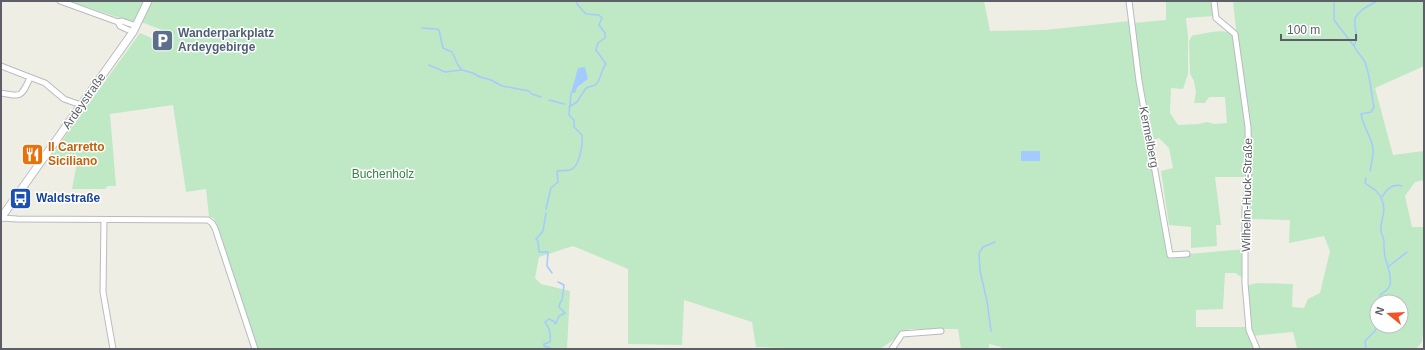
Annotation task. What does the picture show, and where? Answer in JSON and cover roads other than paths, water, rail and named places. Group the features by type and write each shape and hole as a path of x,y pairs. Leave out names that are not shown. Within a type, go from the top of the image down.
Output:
{"main road":[{"name":"Ardeystraße","path":"1,218 134,29 148,1"}],"street":[{"path":"60,1 118,22 120,26 134,29"},
{"name":"Kermelberg","path":"1129,1 1141,95 1170,255 1187,254"},
{"name":"Wilhelm-Huck-Straße","path":"1214,1 1216,18 1235,34 1248,127 1250,172 1245,206 1245,283 1249,330 1257,349"},
{"path":"1,66 45,84 64,99 81,105"},
{"path":"1,93 17,96 21,94 24,92 30,78"},
{"path":"1,218 205,220 212,223 255,349"},
{"path":"104,220 103,292 113,349"},
{"path":"892,349 902,334 941,331"}],"water":[{"path":"585,67 588,79 577,88 575,93 571,93 578,68"},
{"path":"1021,151 1040,151 1040,161 1021,161"}],"waterway":[{"path":"569,107 577,102 586,88 595,85 598,82 606,64 596,50 598,43 605,38 605,33 599,25 602,18 599,15 586,14 576,1"},
{"path":"1334,1 1334,20 1354,46"},
{"path":"1370,171 1373,148 1361,114 1371,112 1374,107 1367,67 1354,46 1357,37 1355,18 1363,9 1377,1"},
{"path":"422,28 439,30 443,48 452,52 462,70 491,80 502,86 529,91 532,94 541,97"},
{"path":"429,65 445,72 461,70"},
{"path":"546,209 551,188 558,182 557,171 570,170 573,168 580,154 582,135 574,127 574,120 569,115 571,93"},
{"path":"549,100 564,104"},
{"path":"1366,178 1365,183 1379,194 1384,209 1381,231 1390,274 1390,286 1381,294"},
{"path":"1382,197 1393,186 1402,186"},
{"path":"546,213 543,231 536,239 538,241 539,252 548,252 547,266 552,273"},
{"path":"991,331 987,301 980,271 979,253 983,247 995,242"},
{"path":"1388,267 1407,252"},
{"path":"553,349 544,346 544,344 550,342 549,329 545,322 549,319 555,322 555,324 559,316 565,313 559,307 562,300 564,285 558,282"},
{"path":"1366,349 1365,341 1372,334"}],"place":[{"name":"Wanderparkplatz Ardeygebirge","path":"162,40"},
{"name":"Il Carretto Siciliano","path":"33,154"},
{"name":"Waldstraße","path":"20,198"}],"park label":[{"name":"Buchenholz","path":"383,174"}]}
